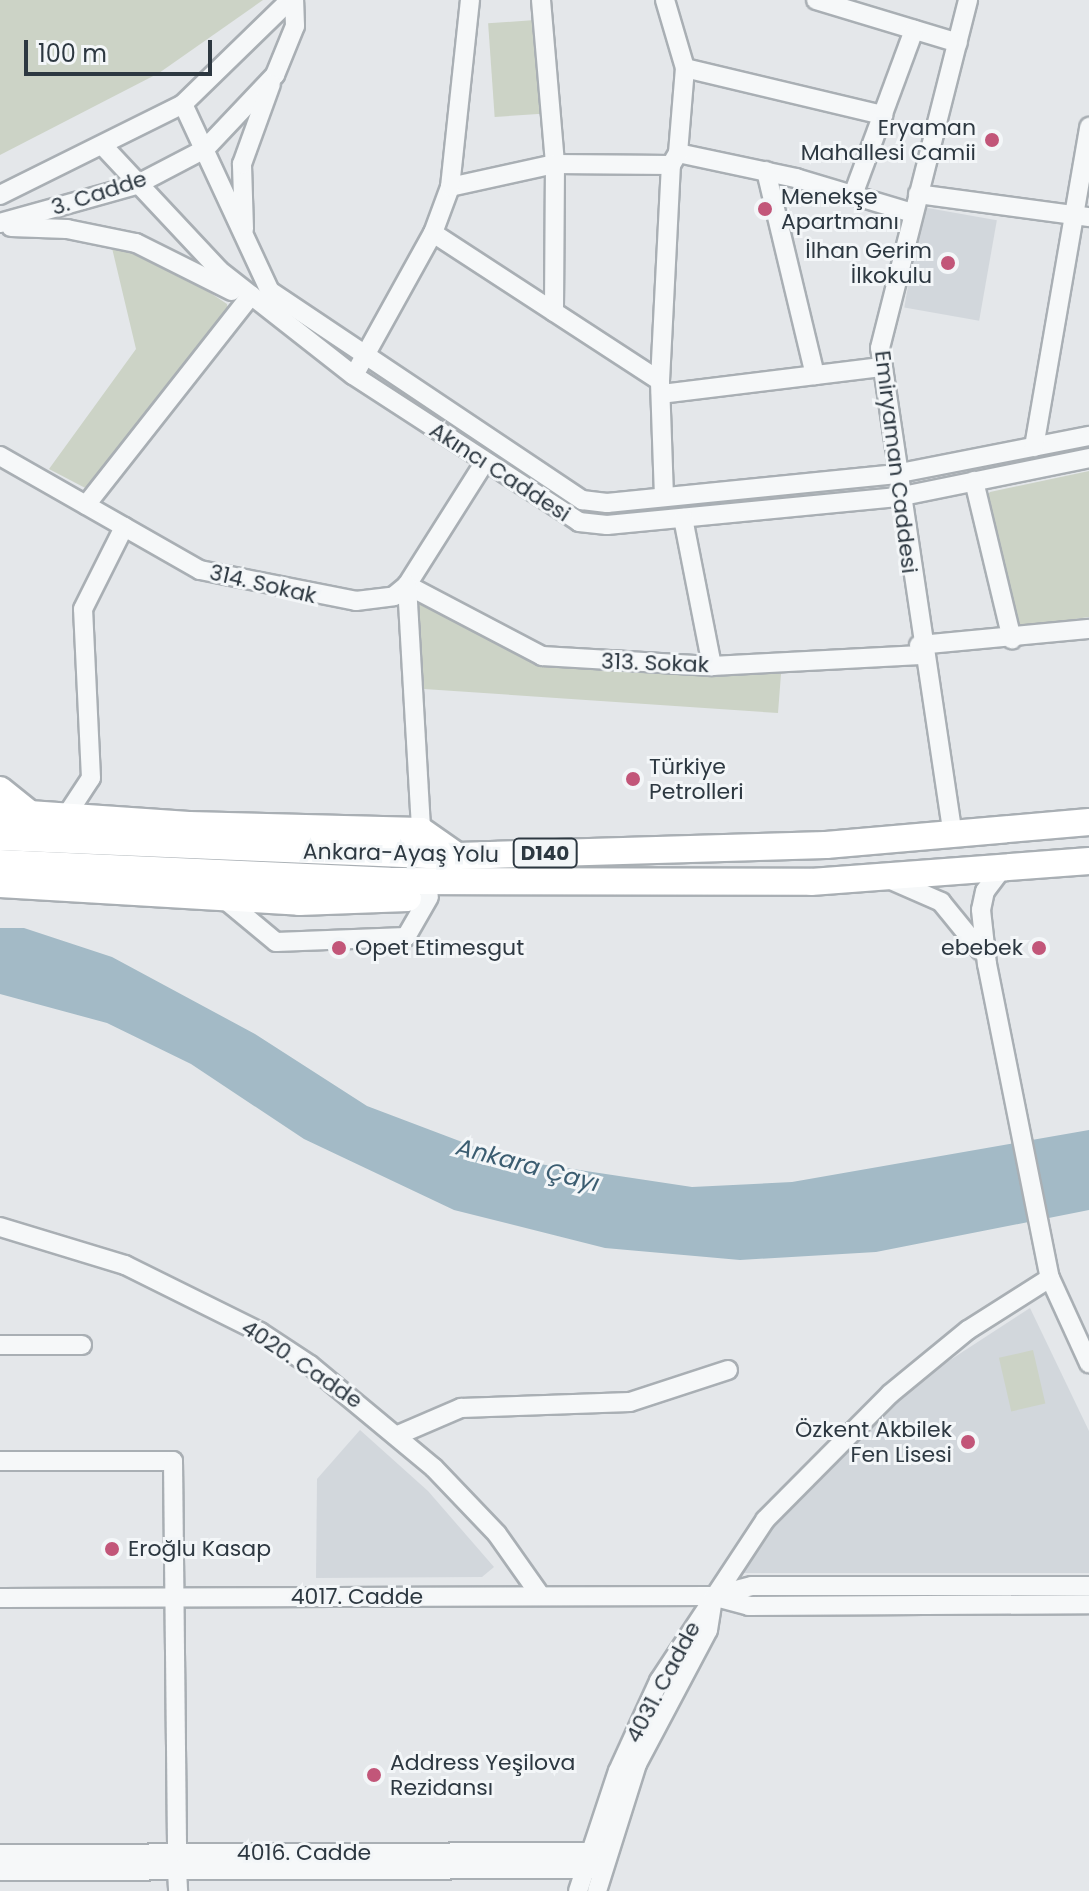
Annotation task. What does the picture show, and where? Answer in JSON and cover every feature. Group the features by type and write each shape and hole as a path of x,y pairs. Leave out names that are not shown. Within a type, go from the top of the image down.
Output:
{"highway":[{"path":"0,790 28,813"},
{"path":"0,812 421,831 457,856"},
{"name":"Ankara-Ayaş Yolu","path":"0,837 457,856 953,836 1089,822"},
{"name":"Ankara-Ayaş Yolu","path":"0,863 479,880 884,878 1089,861"},
{"path":"0,884 223,898 429,897 479,880"}],"street":[{"name":"3. Cadde","path":"0,225 136,185 205,149 275,75 295,26 292,0"},
{"name":"3. Cadde","path":"0,195 105,148 183,104 292,0"},
{"path":"353,375 433,233 450,187 470,0"},
{"path":"541,0 555,164 554,312"},
{"path":"664,497 661,387 675,159 685,68 665,0"},
{"path":"816,0 958,43"},
{"name":"Emiryaman Caddesi","path":"953,836 920,650 880,367 882,329 968,0"},
{"path":"853,195 914,30"},
{"path":"685,68 883,115"},
{"path":"249,255 238,187 275,75"},
{"name":"Akıncı Caddesi","path":"183,104 249,255 270,291 363,359 570,495 607,503 895,474 1089,436"},
{"path":"1034,447 1080,215 1089,127"},
{"name":"Akıncı Caddesi","path":"105,148 136,185 248,292 353,375 579,522 683,518 898,497 1089,458"},
{"path":"450,187 555,164 675,159 766,171 913,213"},
{"path":"766,171 815,375"},
{"path":"918,194 1080,215"},
{"path":"0,225 67,229 124,240 171,257 225,289 248,292 86,505"},
{"path":"433,233 661,387 880,367"},
{"name":"314. Sokak","path":"0,456 200,570 237,580 356,601 394,596 407,585"},
{"path":"421,831 407,585 484,463"},
{"path":"974,481 1012,639"},
{"path":"683,518 712,666"},
{"path":"66,816 91,778 83,609 124,527"},
{"name":"313. Sokak","path":"407,585 542,656 712,666 920,650 1089,629"},
{"path":"1001,870 985,891 981,910 987,964 1050,1278 1089,1363"},
{"path":"884,878 941,902 976,941 987,964"},
{"path":"223,898 276,942 406,937 429,897"},
{"name":"4020. Cadde","path":"0,1227 107,1258 197,1298 310,1365 398,1435 497,1534 540,1595"},
{"path":"713,1596 765,1520 846,1434 968,1330 1050,1278"},
{"path":"0,1345 82,1345"},
{"path":"398,1435 461,1408 630,1402 728,1370"},
{"path":"0,1461 173,1461 178,1891"},
{"name":"4017. Cadde","path":"0,1598 713,1596 752,1586 1089,1586"},
{"name":"4017. Cadde","path":"713,1596 749,1606 1089,1604"},
{"name":"4031. Cadde","path":"597,1891 637,1764 708,1630 713,1596"},
{"name":"4031. Cadde","path":"578,1891 585,1861 654,1692 713,1596"},
{"name":"4016. Cadde","path":"0,1854 177,1862 585,1861"},
{"name":"4016. Cadde","path":"0,1871 177,1862 229,1871 606,1860"},
{"path":"229,1871 229,1891"}],"shaded area":[{"path":"0,0 263,0 159,73 0,155"},
{"path":"535,20 542,114 495,117 488,23"},
{"name":"İlhan Gerim İlkokulu","path":"922,207 997,220 979,321 904,307"},
{"path":"112,248 164,262 227,304 228,312 91,491 49,469 136,349"},
{"path":"1089,471 1089,617 1018,627 984,499 990,492"},
{"path":"417,599 523,657 574,667 781,674 778,713 424,689"},
{"name":"Özkent Akbilek Fen Lisesi","path":"1030,1308 1089,1431 1089,1573 736,1573 768,1521 835,1453 924,1377"},
{"path":"1033,1350 1045,1404 1011,1411 999,1358"},
{"path":"360,1430 428,1491 494,1567 482,1577 316,1578 317,1479"}],"water":[{"name":"Ankara Çayı","path":"0,928 24,928 112,957 255,1034 367,1106 507,1159 692,1187 792,1182 1089,1130 1089,1210 876,1252 740,1260 605,1248 454,1210 304,1139 191,1064 107,1023 0,994"}],"place":[{"name":"Eryaman Mahallesi Camii","path":"992,140"},
{"name":"Menekşe Apartmanı","path":"765,209"},
{"name":"İlhan Gerim İlkokulu","path":"948,263"},
{"name":"Türkiye Petrolleri","path":"633,779"},
{"name":"Opet Etimesgut","path":"339,948"},
{"name":"ebebek","path":"1039,948"},
{"name":"Özkent Akbilek Fen Lisesi","path":"968,1442"},
{"name":"Eroğlu Kasap","path":"112,1549"},
{"name":"Address Yeşilova Rezidansı","path":"374,1775"}]}
